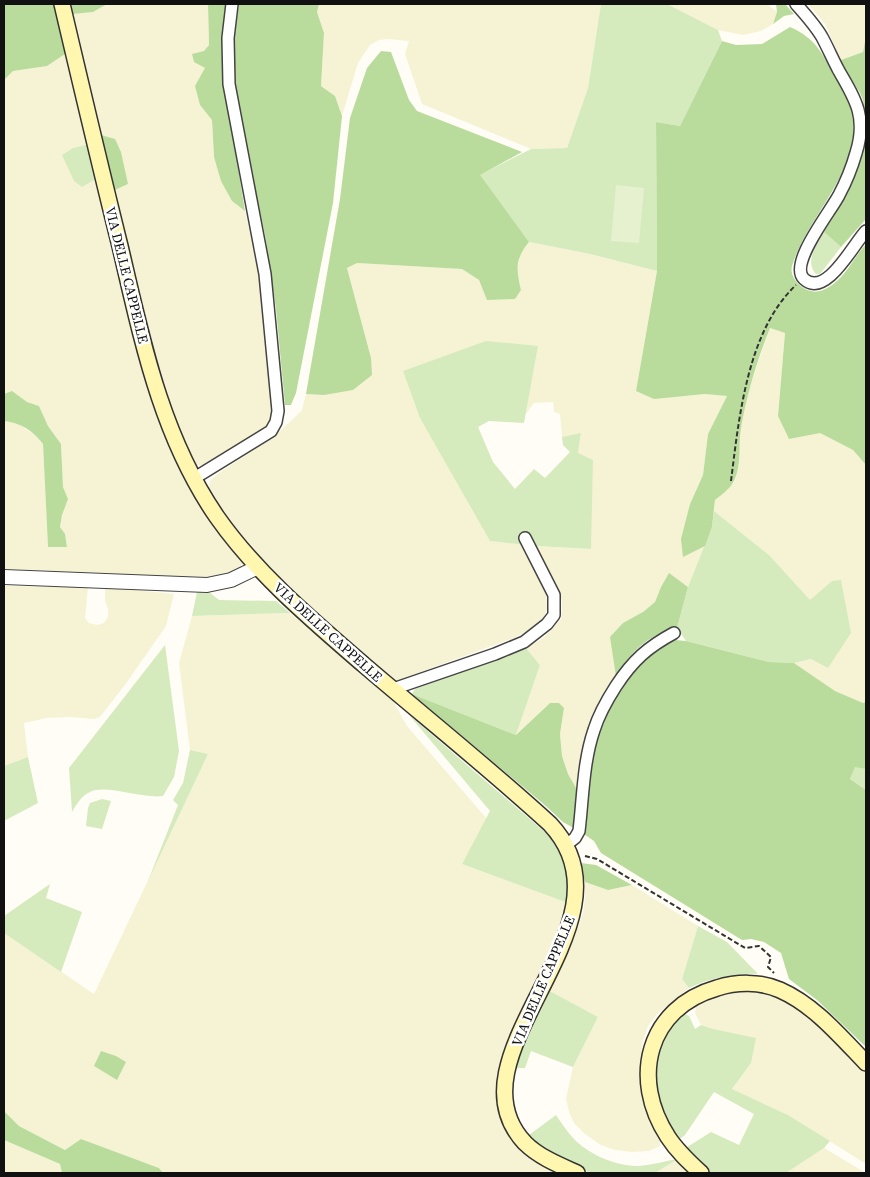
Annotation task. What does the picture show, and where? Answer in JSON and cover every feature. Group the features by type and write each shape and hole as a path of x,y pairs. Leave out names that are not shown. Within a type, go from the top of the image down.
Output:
{"main road":[{"name":"VIA DELLE CAPPELLE","path":"62,4 151,374 174,438 193,479 219,519 258,567 304,612 571,842 576,883 573,914 567,934 516,1043 505,1091 511,1121 525,1142 546,1158 577,1173"},
{"path":"701,1173 676,1149 662,1127 652,1100 648,1071 658,1030 667,1018 691,999 706,991 738,984 768,985 779,989 806,1005 866,1062"}],"street":[{"path":"193,479 271,431 276,422 278,411 265,274 229,84 228,38 232,4"},
{"path":"796,4 821,35 839,70 850,86 857,101 861,129 856,153 839,195 802,257 799,269 803,278 811,283 822,282 842,263 866,230"},
{"path":"393,689 495,654 524,642 548,624 554,615 554,595 525,538"},
{"path":"4,577 207,585 231,580 258,567"},
{"path":"571,842 579,831 586,760 600,713 628,668 643,652 674,633"}],"path":[{"path":"731,481 744,393 761,338 773,312 785,295 803,278"},
{"path":"571,842 581,844 580,851 586,857 597,859 745,948 760,946 771,957 768,967 779,979"}],"shaded area":[{"path":"107,4 208,4 209,45 204,51 205,68 200,105 212,119 214,157 232,201 245,211 261,279 274,411 268,428 205,465 197,465 193,462 178,428 161,379 115,190 128,184 115,140 101,135 73,14 93,12"},
{"path":"319,4 601,4 588,88 567,148 531,149 422,104 405,54 409,41 379,40 370,45 358,63 342,116 335,96 321,86 324,33 317,12"},
{"path":"667,4 767,4 777,12 773,24 761,31 743,35 718,30"},
{"path":"808,4 864,4 866,8 866,36 863,52 841,60 825,24"},
{"path":"68,52 89,144 73,148 97,178 167,439 198,501 243,562 240,568 225,575 200,580 106,573 4,569 4,421 17,423 35,435 43,444 48,547 67,546 65,534 60,528 62,515 68,499 63,487 61,444 48,426 39,406 27,402 12,392 4,394 4,80 13,71 47,66"},
{"path":"529,242 590,254 657,271 636,391 685,396 705,394 727,396 708,434 703,475 690,504 683,556 705,546 688,587 669,574 655,602 643,612 616,676 595,710 589,731 579,793 568,774 562,756 560,734 564,708 550,703 516,735 540,665 526,648 543,638 554,627 561,619 562,610 559,591 536,546 591,549 578,453 581,434 562,437 560,414 554,412 553,402 534,403 525,415 538,346 403,371 490,541 520,544 546,593 547,608 543,620 532,629 516,637 393,682 297,597 261,561 215,501 209,489 210,481 216,475 273,437 292,420 302,410 306,394 324,395 371,358 347,268 357,263 462,269 479,280 488,300 515,299 521,290 517,272 520,254"},
{"path":"770,328 785,333 778,415 853,450 866,465 866,702 863,703 835,691 794,663 811,659 832,581 810,601 769,555 714,511 715,499 734,483 738,469 740,433 747,395"},
{"path":"4,586 88,587 85,618 89,623 97,625 104,623 108,617 105,587 174,594 166,626 100,717 94,719 47,718 24,723 28,757 4,766"},
{"path":"290,613 393,701 407,726 487,819 462,864 568,903 566,913 543,972 500,1072 497,1086 500,1111 509,1134 526,1152 564,1173 163,1173 159,1168 81,1139 65,1150 19,1126 4,1111 4,933 94,994 208,754 190,750 179,663 192,616"},
{"path":"585,882 608,890 632,885 698,926 682,979 689,988 657,1014 648,1026 643,1041 640,1063 643,1101 660,1142 660,1146 649,1151 615,1150 601,1145 585,1134 574,1123 569,1112 566,1099 573,1067 598,1017 548,990 575,935 583,913"},
{"path":"741,990 771,993 803,1010 866,1072 866,1164 788,1115 732,1089 751,1063 713,1029 701,1025 695,1013 696,1006 700,1002 712,996"},
{"path":"4,1140 60,1164 62,1173 4,1173"},
{"path":"824,1148 866,1173 786,1173"},
{"path":"678,1159 692,1173 655,1173"}],"green space":[{"path":"4,4 56,4 68,52 47,66 13,71 4,80"},
{"path":"71,4 107,4 93,12 73,14"},
{"path":"208,4 227,4 222,56 223,74 245,211 232,201 221,181 214,157 212,120 200,105 195,86 205,68 194,62 192,54 204,51 209,45"},
{"path":"239,4 319,4 317,12 324,33 321,86 335,96 342,116 333,203 296,393 291,405 285,405 276,309 265,235 236,97 233,68"},
{"path":"601,4 667,4 718,30 722,41 680,126 656,122 657,271 590,254 529,242 479,175 531,149 567,148 588,88"},
{"path":"776,4 785,4 794,14 784,16 773,24 777,12"},
{"path":"790,27 806,36 817,47 851,104 853,134 849,154 832,192 799,247 792,266 792,274 803,288 813,292 823,290 835,283 845,273 866,244 866,465 853,450 820,433 789,439 778,416 785,333 770,328 746,402 740,435 739,462 734,481 715,500 712,527 705,546 683,557 681,539 690,504 703,475 708,434 727,396 705,394 654,399 636,391 657,271 656,122 680,126 722,41 736,45 762,44"},
{"path":"866,36 866,219 841,247 824,232 854,169 863,135 864,117 862,96 846,72 841,60 863,52"},
{"path":"381,51 391,52 409,100 417,111 522,152 480,175 529,242 521,254 518,264 521,290 515,299 487,300 479,280 462,269 357,263 347,268 371,358 372,375 353,390 324,395 306,394 340,199 350,118 367,68"},
{"path":"101,135 115,139 121,152 128,184 115,190"},
{"path":"89,144 97,178 82,187 74,181 62,155 73,148"},
{"path":"616,185 644,188 639,243 611,241"},
{"path":"824,232 841,247 820,274 816,274 811,264 811,258"},
{"path":"486,341 538,346 524,423 489,421 478,427 493,462 515,489 534,469 545,478 570,452 563,445 562,437 581,433 578,453 593,460 591,549 490,541 420,418 403,371"},
{"path":"12,391 27,402 39,406 48,426 61,444 63,487 68,499 60,527 65,534 67,547 48,547 43,444 26,428 16,423 4,421 4,394"},
{"path":"714,511 769,555 810,600 832,581 841,580 851,633 828,668 811,659 794,663 769,662 686,641 677,628 688,587 712,527"},
{"path":"669,573 688,587 677,628 657,635 641,645 616,676 610,637 623,623 643,612 655,602"},
{"path":"197,592 209,592 219,600 276,601 290,613 192,616"},
{"path":"675,640 686,641 769,662 794,663 835,691 863,703 866,702 866,769 855,767 850,779 866,790 866,1047 817,1000 789,979 781,953 764,942 751,939 742,940 601,853 594,841 581,832 589,765 602,721 610,704 630,672 643,659 658,648"},
{"path":"165,645 179,751 174,777 163,796 145,796 97,790 84,796 72,812 69,768"},
{"path":"526,648 540,665 516,735 412,694 415,689"},
{"path":"412,694 516,735 550,703 559,703 564,708 560,734 562,756 568,774 579,793 577,830 563,822"},
{"path":"409,715 554,840 566,864 568,903 462,864 490,811"},
{"path":"190,750 208,754 148,881 178,805 173,800 183,783"},
{"path":"28,757 38,803 4,821 4,766"},
{"path":"855,766 866,769 866,790 850,779"},
{"path":"102,799 111,801 102,829 86,826 90,803"},
{"path":"581,863 596,865 632,885 608,890 585,882"},
{"path":"50,884 46,898 82,912 61,972 4,933 4,916"},
{"path":"698,926 727,942 758,974 740,974 723,977 689,988 682,979"},
{"path":"548,990 598,1017 573,1067 531,1051 525,1068 516,1068 521,1045"},
{"path":"683,1013 689,1016 695,1029 701,1025 756,1038 751,1063 732,1089 788,1115 830,1141 824,1148 786,1173 709,1173 684,1149 711,1132 739,1145 754,1114 714,1092 685,1135 677,1141 666,1121 659,1100 656,1066 659,1045 663,1036"},
{"path":"101,1051 126,1062 117,1080 94,1066"},
{"path":"4,1111 19,1126 65,1150 81,1139 159,1168 163,1173 62,1173 60,1164 4,1140"},
{"path":"556,1115 581,1146 613,1162 639,1166 678,1159 655,1173 590,1173 561,1159 536,1143 529,1135"}]}
